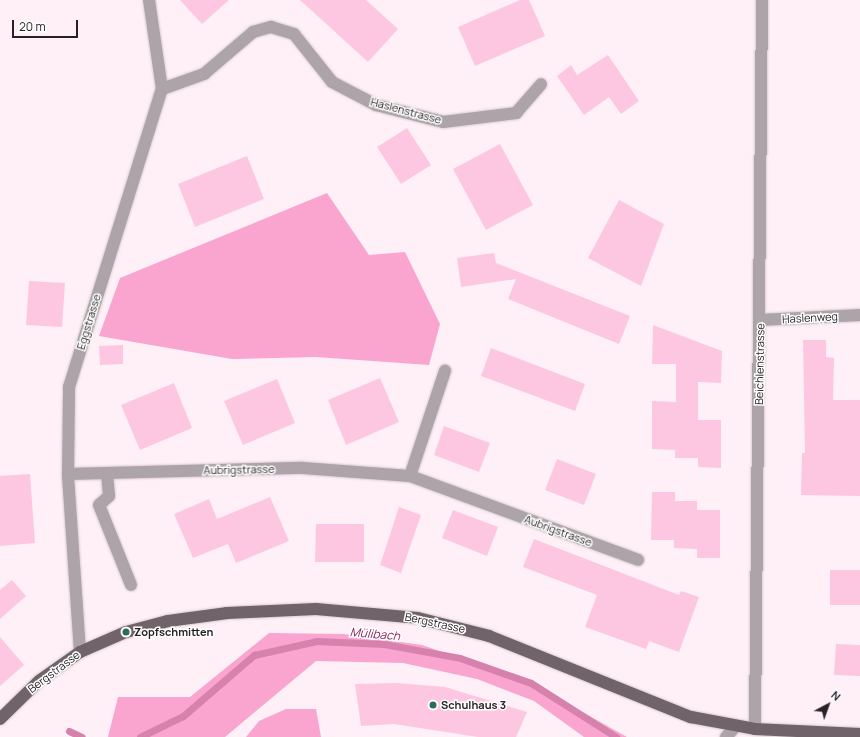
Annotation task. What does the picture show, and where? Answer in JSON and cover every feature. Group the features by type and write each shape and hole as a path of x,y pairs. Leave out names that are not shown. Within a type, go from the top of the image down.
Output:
{"main road":[{"name":"Bergstrasse","path":"0,718 39,681 80,652 126,632 168,621 228,613 316,609 389,614 418,618 489,636 691,718 755,729 860,734"}],"street":[{"name":"Eggstrasse","path":"80,652 68,474 69,387 162,89 149,0"},
{"name":"Beichlenstrasse","path":"755,729 762,0"},
{"name":"Haslenstrasse","path":"162,89 204,74 253,32 271,27 294,34 332,82 376,105 443,122 516,113 541,84"},
{"name":"Haslenweg","path":"760,320 860,315"},
{"path":"410,476 445,371"},
{"name":"Aubrigstrasse","path":"68,474 303,468 410,476 638,560"},
{"path":"107,473 109,496 99,505 131,585"},
{"path":"726,737 736,726"}],"shaded area":[{"path":"327,193 369,255 405,252 440,324 429,365 316,357 232,359 99,336 120,278"},
{"path":"269,633 343,634 422,645 527,681 627,737 584,737 534,701 477,679 403,663 316,661 225,737 108,737 118,697 190,697"},
{"path":"286,709 316,709 321,737 246,737 259,721"}],"building":[{"path":"180,0 229,0 202,24"},
{"path":"300,0 366,0 398,29 368,62"},
{"path":"520,0 529,0 545,36 475,66 458,27"},
{"path":"608,55 639,101 621,114 609,97 584,115 557,76 571,65 577,75"},
{"path":"407,128 431,165 401,184 377,147"},
{"path":"500,144 533,205 486,230 453,169"},
{"path":"247,156 264,199 195,227 178,184"},
{"path":"619,200 664,224 641,286 588,258"},
{"path":"494,253 496,263 630,316 619,344 508,299 516,279 461,287 457,258"},
{"path":"29,281 65,283 62,327 26,325"},
{"path":"653,325 722,351 721,383 698,382 698,420 721,420 721,468 698,467 698,458 675,458 675,450 652,449 652,401 676,402 676,364 652,364"},
{"path":"803,340 826,340 826,357 834,358 833,400 860,400 860,496 801,495 802,453 805,453"},
{"path":"123,345 123,364 100,365 99,346"},
{"path":"491,348 585,384 575,411 481,376"},
{"path":"380,378 399,422 346,445 328,400"},
{"path":"277,379 295,423 243,445 224,401"},
{"path":"174,383 192,428 140,450 121,405"},
{"path":"444,426 490,443 479,472 434,455"},
{"path":"557,459 596,474 584,505 545,490"},
{"path":"30,474 35,543 0,546 0,476"},
{"path":"652,492 675,492 675,501 697,501 697,510 720,510 720,558 697,558 697,549 674,548 674,540 651,540"},
{"path":"270,497 289,541 236,563 228,544 193,558 174,514 209,499 217,519"},
{"path":"399,507 421,515 401,573 380,565"},
{"path":"453,510 498,527 487,556 442,538"},
{"path":"316,524 364,524 364,562 315,562"},
{"path":"534,539 679,595 681,591 699,597 679,652 649,641 646,649 585,627 597,595 523,567"},
{"path":"830,570 860,570 860,605 830,605"},
{"path":"12,580 26,596 0,619 0,590"},
{"path":"0,637 24,665 0,686"},
{"path":"836,644 860,645 860,676 834,675"},
{"name":"Schulhaus 3","path":"397,683 445,687 527,712 516,737 478,737 394,724 361,726 355,684"}],"waterway":[{"name":"Mülibach","path":"140,737 183,716 254,655 317,641 384,644 460,658 531,683 616,737"},
{"name":"Mülibach","path":"69,731 82,737"}],"place":[{"name":"Zopfschmitten","path":"126,632"},
{"name":"Schulhaus 3","path":"433,705"}]}
